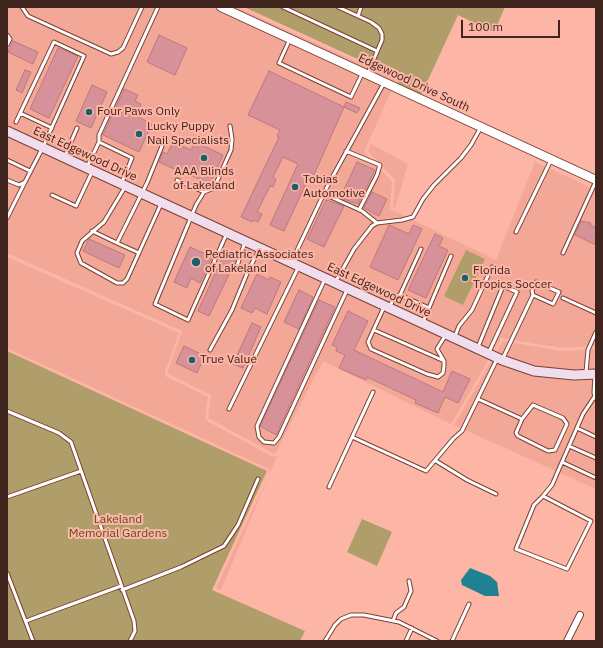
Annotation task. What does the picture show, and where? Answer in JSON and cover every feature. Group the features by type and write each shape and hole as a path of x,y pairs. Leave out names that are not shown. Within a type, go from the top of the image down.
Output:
{"main road":[{"name":"East Edgewood Drive","path":"7,131 500,359 534,371 554,374 593,374"}],"street":[{"name":"Edgewood Drive South","path":"221,7 596,181"},
{"path":"567,641 580,615"}],"lane":[{"path":"22,7 28,16 111,54 118,52 123,48 142,7"},
{"path":"52,195 76,206 99,143 99,135 158,7"},
{"path":"283,7 377,51"},
{"path":"290,39 279,63 351,97 382,40 379,28 371,22 338,7"},
{"path":"358,16 361,7"},
{"path":"7,35 10,39 7,45"},
{"path":"7,218 43,147 84,56 54,42 16,122"},
{"path":"229,409 295,264 324,194 384,82"},
{"path":"20,113 52,128"},
{"path":"228,233 188,320 155,304 191,216 204,192 214,188 231,150 230,126"},
{"path":"336,283 354,249 372,226 377,223 413,217 423,199 434,185 461,158 471,145 481,127"},
{"path":"64,157 77,128"},
{"path":"99,143 132,158 124,185 104,222 92,231 78,246 77,258 81,264 117,283 123,283 127,279 161,202"},
{"path":"117,243 142,193 162,146"},
{"path":"346,151 380,165 359,210"},
{"path":"7,160 30,171"},
{"path":"516,232 551,160"},
{"path":"7,180 19,185 25,182"},
{"path":"176,180 204,192"},
{"path":"563,253 596,181"},
{"path":"324,194 359,210 377,223"},
{"path":"92,231 138,253"},
{"path":"246,241 237,266 248,271"},
{"path":"210,350 232,310 248,271 260,248"},
{"path":"400,295 421,249"},
{"path":"422,323 451,256"},
{"path":"429,308 400,295 395,296 387,307 368,342 371,349 434,377 443,373 444,361 437,349 472,310 492,267"},
{"path":"325,278 257,426 259,437 264,442 274,443 279,437 348,289"},
{"path":"352,437 426,471 453,438 462,431 533,295 536,282 559,292 553,304 533,295"},
{"path":"477,349 503,286 517,292 488,354"},
{"path":"563,298 596,313"},
{"path":"374,330 444,361"},
{"path":"543,496 591,521 567,570 516,549 534,506 552,485 577,428 595,397 593,374 586,362 588,350 596,332"},
{"path":"329,487 373,392"},
{"path":"478,399 522,419"},
{"path":"534,405 563,418 567,424 555,450 552,451 518,436 516,433 522,419 534,405"},
{"path":"7,411 67,437 71,442 135,626 135,631 130,641"},
{"path":"577,428 596,437"},
{"path":"569,446 596,458"},
{"path":"436,460 467,480 496,494"},
{"path":"562,462 596,478"},
{"path":"7,497 81,471"},
{"path":"26,621 181,567 224,546 238,525 258,479"},
{"path":"7,573 33,641"},
{"path":"393,621 396,613 404,607 411,591 409,582"},
{"path":"452,641 469,604"},
{"path":"325,641 341,619 352,615 364,615 393,621 412,628 437,641"},
{"path":"406,641 412,628"}],"shaded area":[{"path":"7,7 236,7 396,80 364,152 392,182 390,209 496,260 535,162 596,190 596,346 561,348 501,338 451,424 323,361 275,454 208,418 211,395 167,373 182,331 7,253"},
{"path":"371,144 408,164 395,208 393,207 395,180 368,151"},
{"path":"7,257 179,333 165,372 165,376 208,397 205,418 207,421 273,457 277,456 270,473 269,469 7,348"},
{"path":"503,341 561,351 596,349 596,370 575,371 535,367 496,353"},
{"path":"492,360 596,377 596,489 454,425"},
{"path":"268,476 221,590 216,588"}],"green space":[{"path":"244,7 505,7 494,32 458,15 421,95 397,84 397,77"},
{"name":"Florida Tropics Soccer","path":"466,250 485,259 463,305 444,296"},
{"name":"Lakeland Memorial Gardens","path":"7,351 267,471 212,590 305,631 300,641 7,641"},
{"path":"362,519 392,532 377,566 347,552"}],"water":[{"path":"470,568 490,576 497,582 499,596 485,596 462,585 461,580"}],"building":[{"path":"159,35 187,48 175,75 147,62"},
{"path":"13,41 38,52 33,64 8,52"},
{"path":"58,48 78,56 49,118 30,109"},
{"path":"25,70 31,72 22,93 16,90"},
{"path":"269,71 344,107 314,175 311,173 284,231 270,225 298,164 283,157 273,177 276,179 273,187 270,186 257,212 262,214 258,222 253,220 252,222 241,217 279,137 277,136 280,130 248,115"},
{"path":"92,85 107,92 91,128 76,121"},
{"path":"124,89 138,95 135,101 141,104 136,116 152,124 139,152 103,135"},
{"path":"346,102 360,108 357,113 344,107"},
{"path":"173,142 191,150 195,142 223,155 210,184 159,162 163,152 167,154"},
{"path":"357,162 375,170 358,204 340,198"},
{"path":"372,192 387,199 379,216 364,208"},
{"path":"326,200 344,206 324,247 307,239"},
{"path":"581,221 591,223 590,225 596,228 596,245 575,235"},
{"path":"389,225 409,234 413,225 422,229 398,280 370,267"},
{"path":"435,234 443,238 439,246 448,250 426,298 408,290"},
{"path":"89,239 125,255 119,268 83,251"},
{"path":"190,247 212,257 200,283 191,278 187,288 174,282"},
{"path":"224,254 236,260 209,316 198,311"},
{"path":"257,274 269,280 270,277 281,282 267,314 255,308 252,313 241,308"},
{"path":"299,290 313,297 299,329 284,322"},
{"path":"319,300 335,307 276,435 260,426"},
{"path":"348,311 368,321 354,350 443,392 452,371 470,379 458,403 445,397 438,413 415,403 416,400 367,377 366,380 339,368 345,355 336,351 337,347 332,345"},
{"path":"252,323 261,327 243,368 233,364"},
{"path":"184,346 205,356 197,373 176,363"}],"place":[{"name":"Four Paws Only","path":"89,112"},
{"name":"Lucky Puppy Nail Specialists","path":"139,134"},
{"name":"AAA Blinds of Lakeland","path":"204,158"},
{"name":"Tobias Automotive","path":"295,187"},
{"name":"Pediatric Associates of Lakeland","path":"196,262"},
{"name":"Florida Tropics Soccer","path":"465,278"},
{"name":"True Value","path":"192,360"}]}
